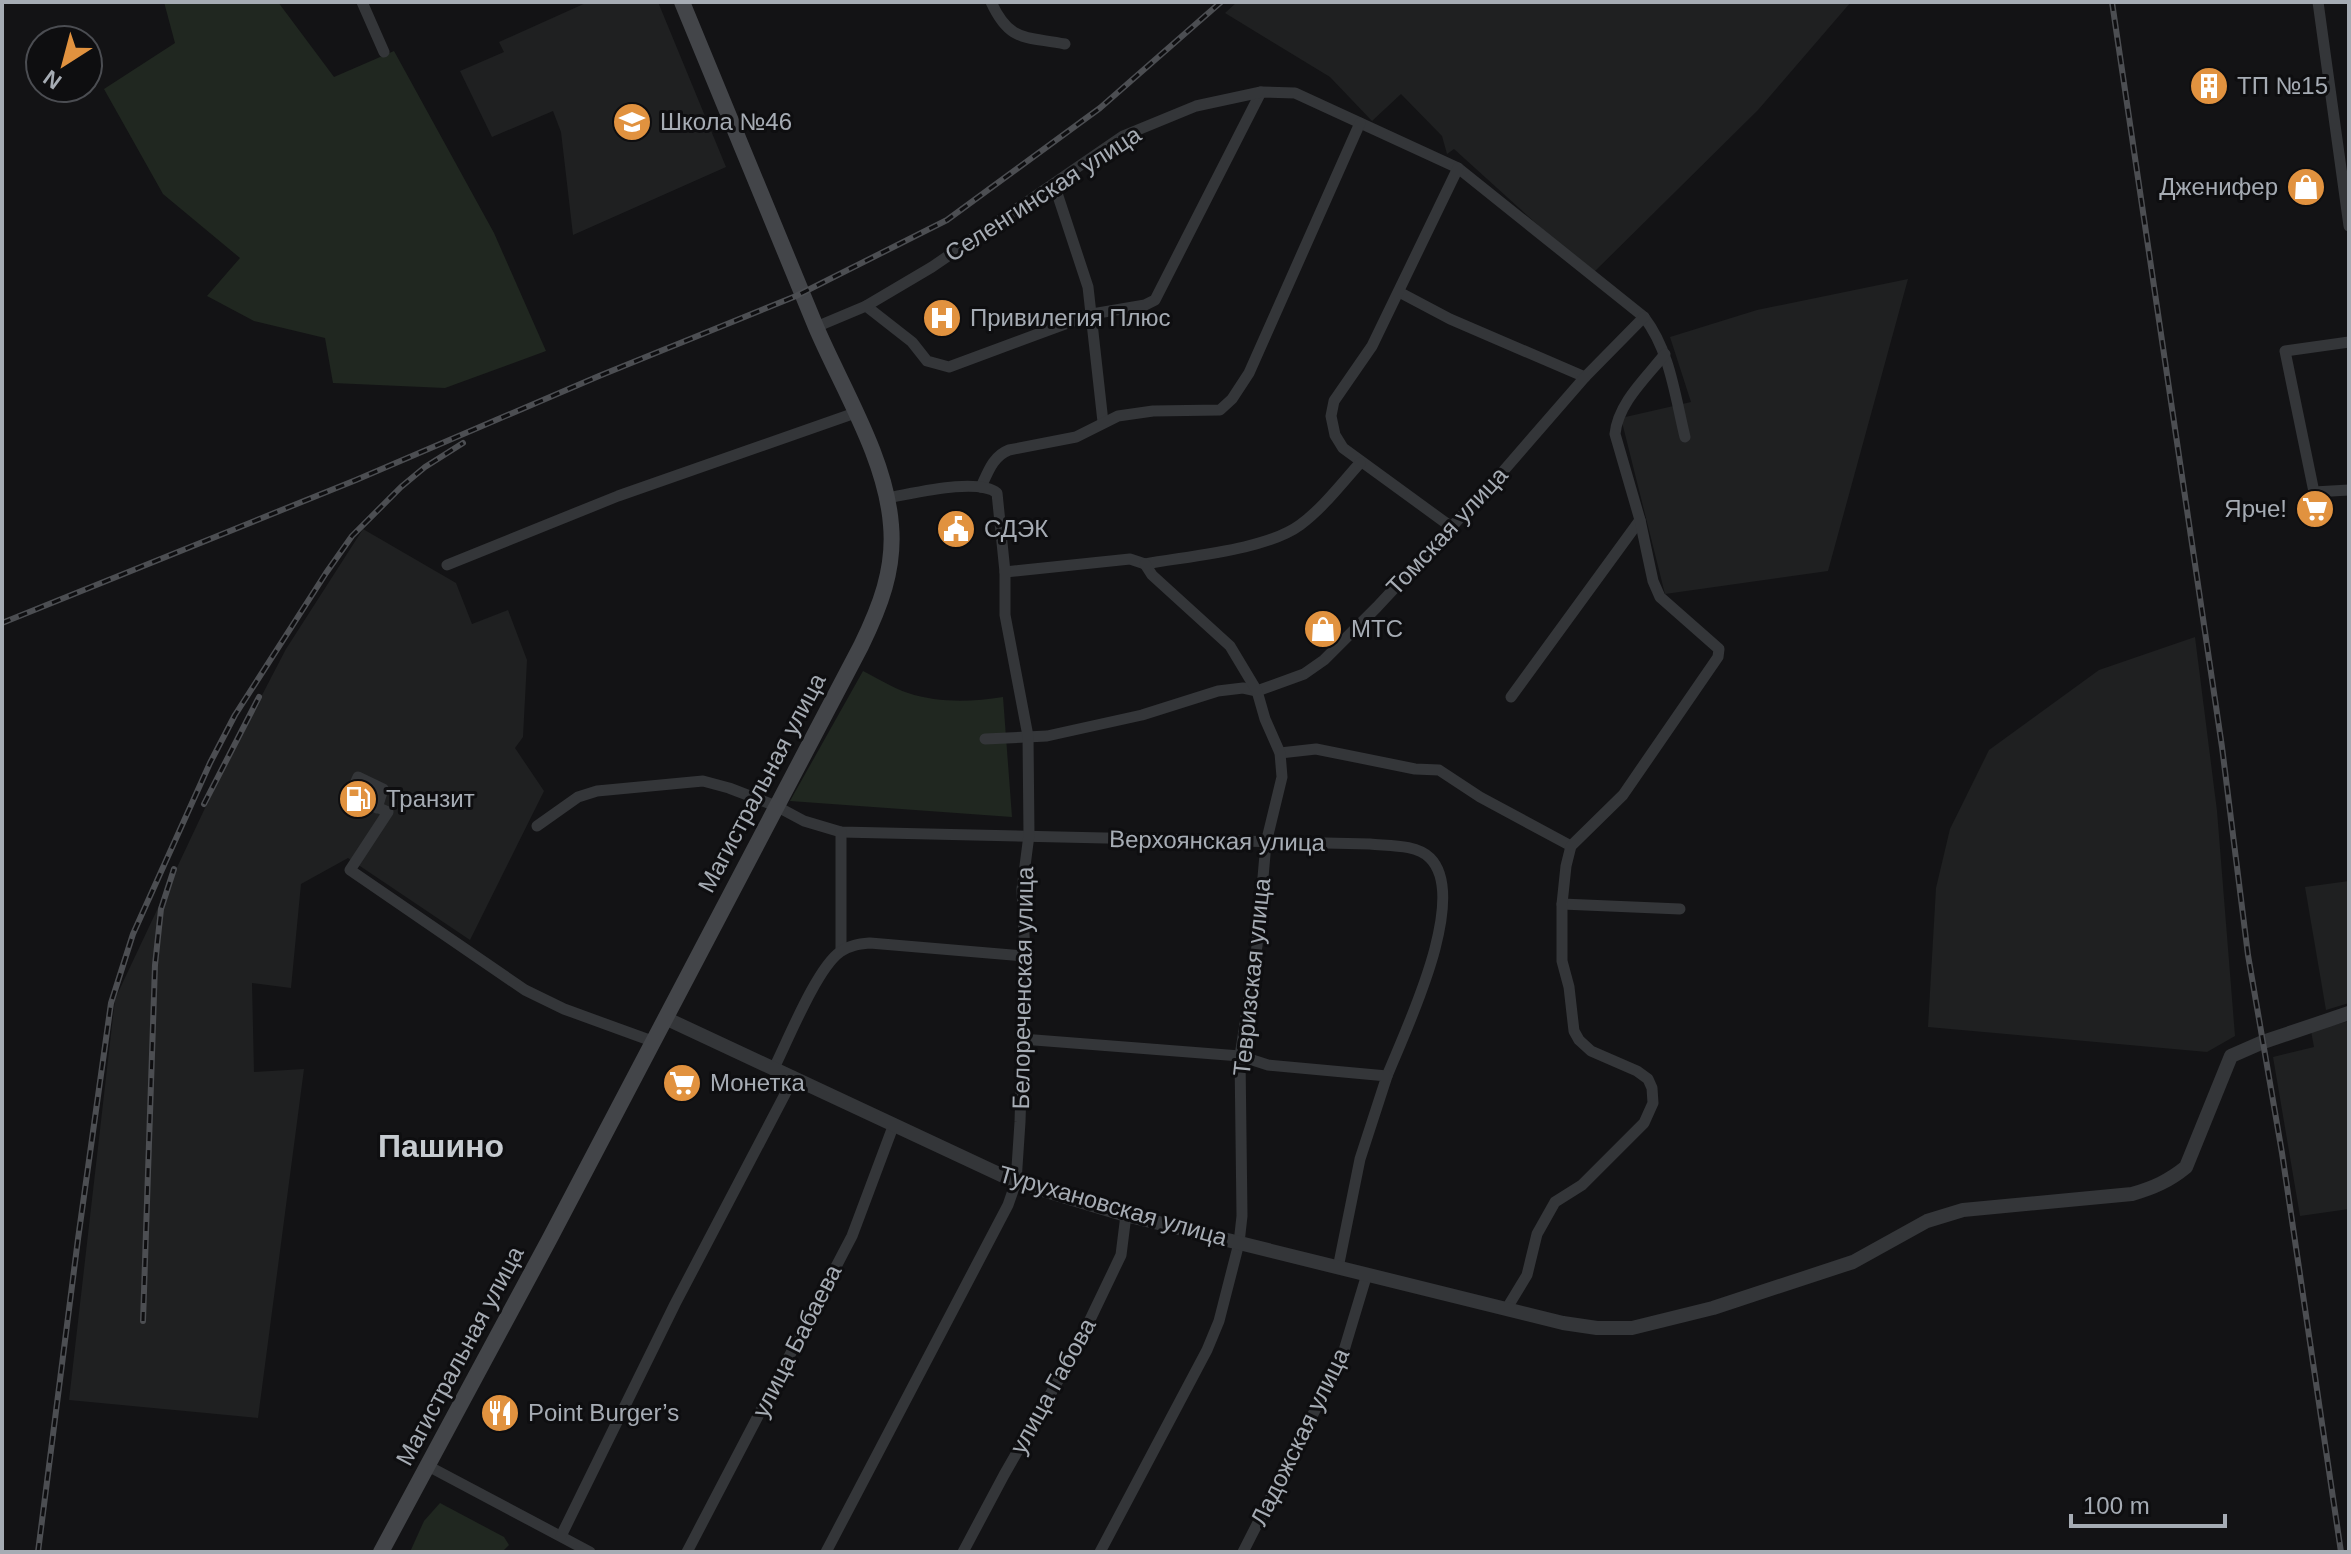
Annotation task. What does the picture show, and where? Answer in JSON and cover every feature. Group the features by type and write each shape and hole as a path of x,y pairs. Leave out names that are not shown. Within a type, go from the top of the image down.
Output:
{"main road":[{"name":"Магистральная улица","path":"381,1552 861,646 882,598 891,561 891,524 877,463 816,327 682,2"}],"street":[{"path":"362,2 384,52"},
{"path":"991,2 1000,21 1014,34 1065,44"},
{"path":"2318,2 2349,226"},
{"path":"866,306 912,342 927,361 949,367 1092,314 1145,305 1155,300 1261,92"},
{"name":"Селенгинская улица","path":"816,327 866,306 932,267 1123,136 1196,106 1261,92 1295,93 1458,168 1644,317"},
{"path":"887,498 981,487 1000,453 1076,437 1118,416 1153,411 1220,410 1232,399 1249,373 1360,123"},
{"path":"1450,526 1343,448 1335,435 1331,416 1334,401 1372,346 1458,168"},
{"path":"1054,184 1088,287 1103,422"},
{"path":"1399,292 1450,319 1585,377"},
{"path":"1644,317 1656,332 1665,354 1685,437"},
{"name":"Томская улица","path":"985,739 1047,736 1142,715 1218,691 1243,688 1257,691 1304,674 1324,660 1377,607 1499,476 1585,377 1644,317"},
{"path":"2349,342 2285,351 2314,492 2349,490"},
{"path":"1507,1308 1527,1275 1537,1234 1555,1202 1582,1185 1644,1123 1653,1103 1648,1079 1591,1051 1574,1031 1569,987 1562,961 1562,904 1571,846 1623,795 1718,657 1719,649 1713,641 1660,597 1653,581 1640,520 1615,434 1616,421 1624,406 1665,354"},
{"path":"447,565 618,496 855,413"},
{"path":"1005,572 1130,559 1145,564 1273,539 1298,527 1320,508 1360,463"},
{"name":"Белореченская улица","path":"826,1552 994,1232 1016,1182 1025,956 1022,889 1029,835 1028,736 1005,615 1005,572 997,493 981,487"},
{"path":"1511,697 1640,520"},
{"name":"Тевризская улица","path":"1100,1552 1213,1335 1239,1243 1242,1216 1240,1056 1257,946 1266,843 1282,777 1280,753 1257,691 1230,646 1152,575 1145,564"},
{"path":"1280,753 1316,749 1415,769 1439,770 1480,797 1571,846"},
{"path":"537,826 578,797 597,791 680,782 703,781 776,806"},
{"name":"Верхоянская улица","path":"776,806 804,821 841,832 1370,844 1406,847 1429,856 1437,867 1443,914 1422,988 1387,1076 1360,1159 1338,1268"},
{"path":"377,808 388,812 350,870 525,990 564,1009 652,1041"},
{"path":"841,832 841,950"},
{"path":"1562,904 1680,909"},
{"path":"774,1068 824,968 841,950 870,943 1025,956"},
{"name":"Турухановская улица","path":"665,1018 1016,1182 1126,1215 1537,1316 1597,1328 1632,1328 1680,1317 1853,1262 1927,1221 1978,1208 2132,1194 2163,1183 2186,1167 2231,1056 2349,1013"},
{"path":"1022,1039 1240,1056 1268,1065 1387,1076"},
{"path":"561,1536 675,1304 794,1077"},
{"name":"улица Бабаева","path":"687,1552 852,1236 894,1124"},
{"name":"улица Габова","path":"963,1552 1081,1337 1121,1255 1126,1215"},
{"name":"Ладожская улица","path":"1243,1552 1342,1357 1367,1274"},
{"path":"428,1466 590,1552"}],"shaded area":[{"path":"164,2 278,2 334,77 394,51 494,233 546,351 445,388 333,383 325,338 254,321 207,296 240,258 163,194 104,89 175,43"},
{"name":"Школа №46","path":"588,2 658,2 726,167 573,235 561,132 553,111 492,137 460,71 504,52 499,42"},
{"path":"1237,2 1851,2 1758,110 1592,274 1454,149 1447,154 1442,136 1401,94 1372,121 1330,77 1225,13"},
{"path":"1908,279 1828,571 1665,594 1621,418 1691,402 1670,337 1757,310"},
{"path":"363,529 456,583 472,624 508,610 527,660 523,737 515,748 544,791 470,940 348,858 301,884 291,988 252,983 254,1072 304,1069 258,1418 69,1400 115,999 222,772 286,649"},
{"path":"2195,637 2217,811 2235,1036 2207,1052 1928,1027 1936,888 1950,829 1989,750 2099,670"},
{"path":"863,671 902,691 931,699 967,701 1003,697 1012,817 790,801"},
{"path":"2349,881 2349,1003 2326,1010 2305,887"},
{"path":"2349,1021 2349,1209 2300,1216 2273,1057 2314,1047 2311,1031"},
{"path":"440,1503 504,1537 509,1545 502,1552 410,1552 424,1521"}],"railway":[{"path":"2,623 356,480 796,296 947,220 1100,108 1221,2"},
{"path":"2112,2 2222,747 2248,955 2282,1153 2341,1552"},
{"path":"38,1552 111,1003 133,934 235,715 326,573 352,536 401,487 425,467 463,443"},
{"path":"204,804 259,697"},
{"path":"143,1321 155,965 161,909 174,869"}],"place":[{"name":"ТП №15","path":"2209,86"},
{"name":"Школа №46","path":"632,122"},
{"name":"Дженифер","path":"2306,187"},
{"name":"Привилегия Плюс","path":"942,318"},
{"name":"Ярче!","path":"2315,509"},
{"name":"СДЭК","path":"956,529"},
{"name":"МТС","path":"1323,629"},
{"name":"Транзит","path":"358,799"},
{"name":"Монетка","path":"682,1083"},
{"name":"Point Burger’s","path":"500,1413"}],"district":[{"name":"Пашино","path":"441,1146"}]}
